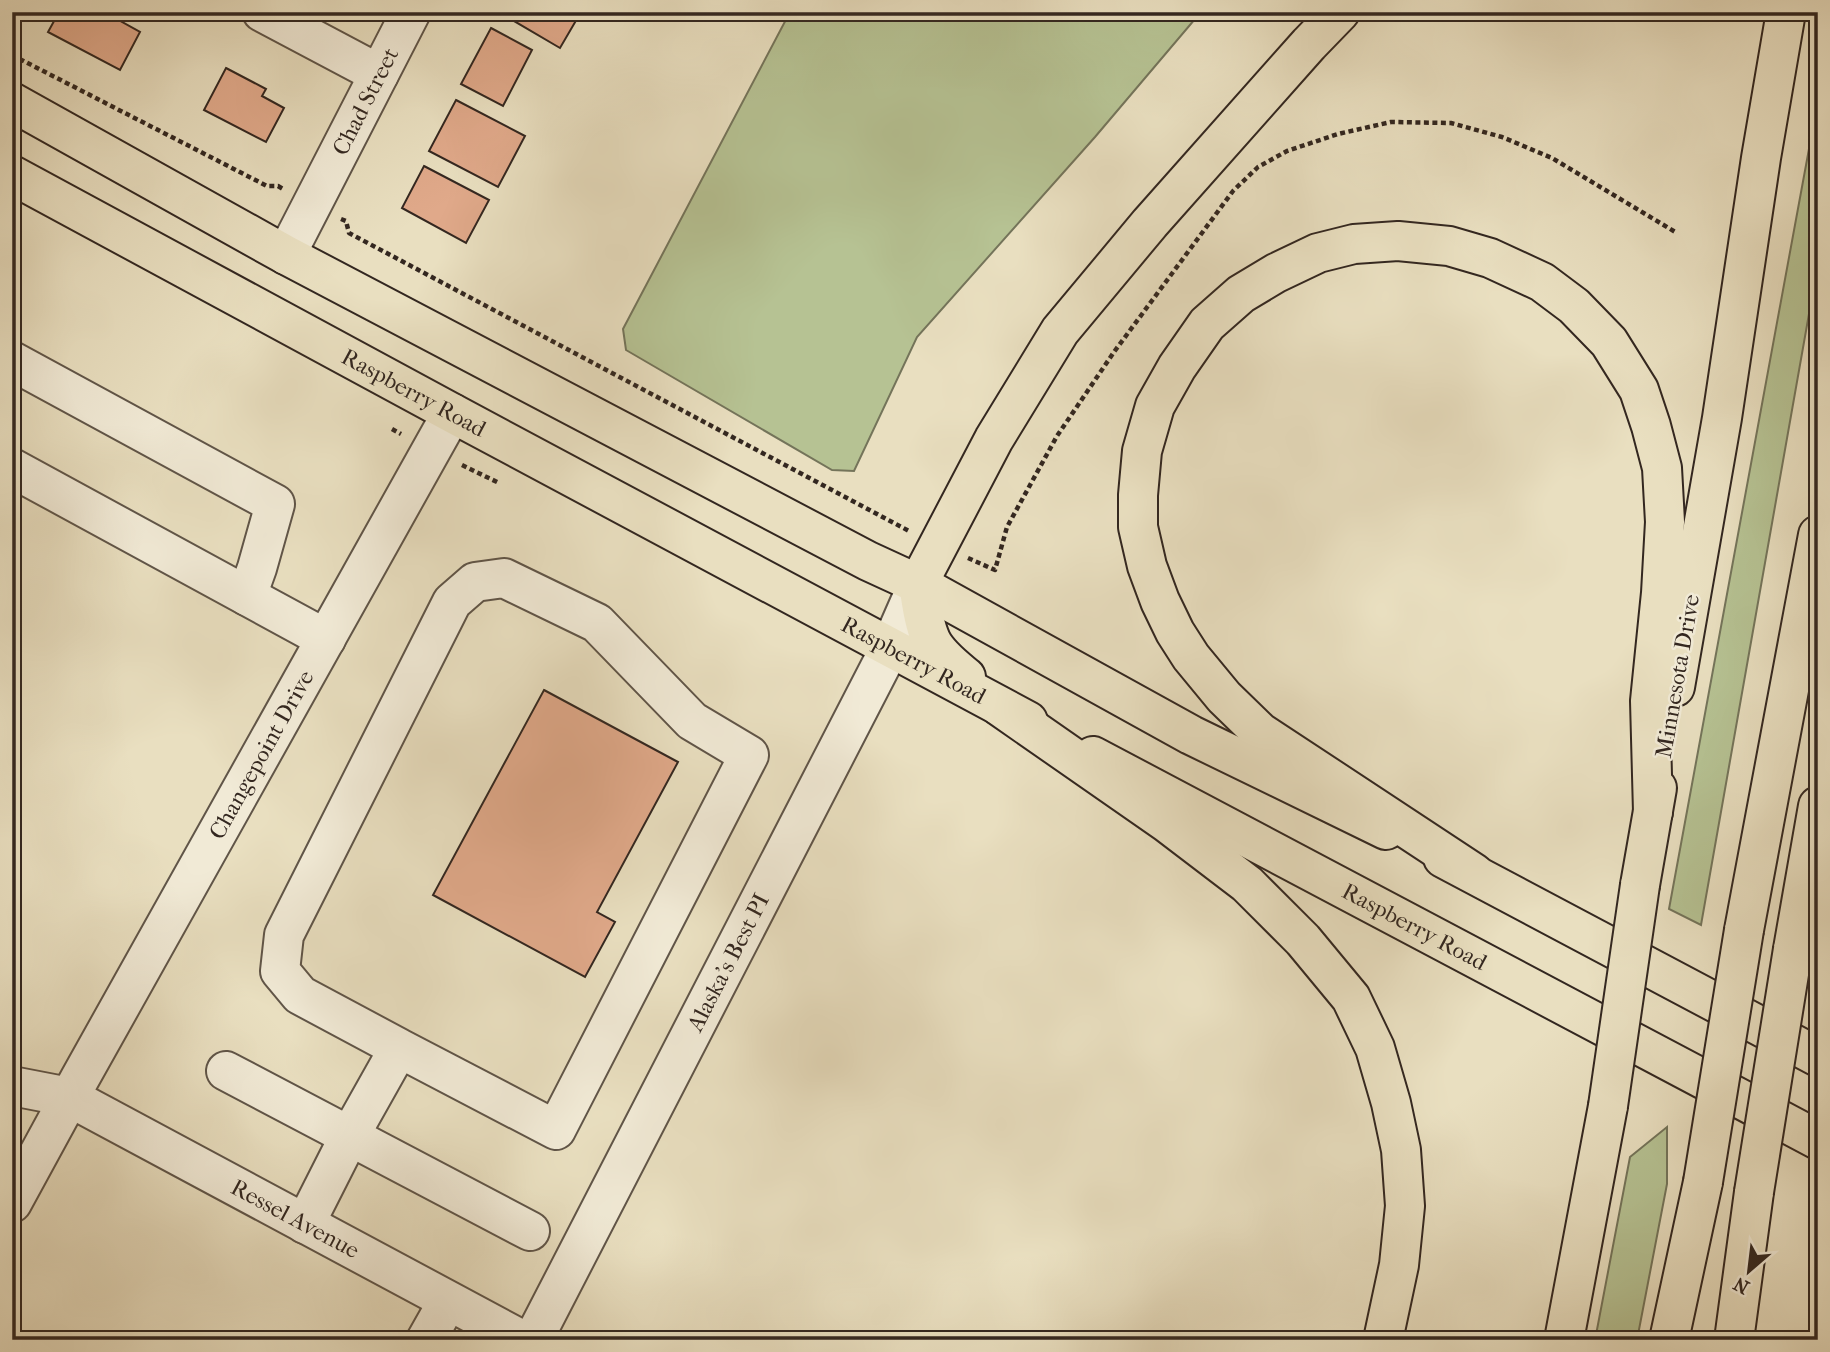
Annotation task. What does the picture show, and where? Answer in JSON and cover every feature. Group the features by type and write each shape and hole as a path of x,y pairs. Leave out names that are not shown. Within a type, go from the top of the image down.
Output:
{"main road":[{"path":"1340,12 1150,223 1060,331 994,439 918,584 932,642 946,660 999,706 1167,823 1247,884 1303,940 1351,998 1375,1048 1401,1150 1405,1206 1399,1265 1383,1340"},
{"name":"Minnesota Drive","path":"1564,1340 1608,1106 1640,885 1722,418 1786,12"},
{"path":"12,102 286,255 868,561 918,584 1191,735 1474,873 1818,1057"},
{"name":"Raspberry Road","path":"12,175 890,648 1818,1140"},
{"path":"1474,873 1260,732 1224,697 1191,657 1160,601 1147,566 1138,527 1138,495 1142,451 1155,406 1177,367 1215,316 1241,294 1276,272 1318,253 1354,244 1398,242 1449,246 1490,258 1542,282 1574,306 1609,342 1639,390 1662,468 1665,522 1650,701 1653,812"},
{"path":"1669,1340 1703,1182 1744,930 1818,536"},
{"path":"1734,1340 1754,1192 1818,806"}],"street":[{"path":"262,12 379,74"},
{"name":"Chad Street","path":"286,255 411,12"},
{"path":"12,361 275,504 247,596"},
{"name":"Changepoint Drive","path":"12,1203 452,413"},
{"path":"12,468 326,639"},
{"path":"505,578 597,624 692,721 749,755 556,1130 399,1048 300,995 280,971 284,935 452,602 475,582 505,578"},
{"name":"Alaska's Best PI","path":"533,1340 890,648 918,584"},
{"path":"305,1224 349,1137 399,1048"},
{"path":"226,1071 530,1231"},
{"name":"Ressel Avenue","path":"12,1086 69,1097 522,1340"},
{"path":"426,1340 449,1301"}],"path":[{"path":"12,55 267,186 278,186"},
{"path":"346,221 349,233 887,520"}],"green space":[{"path":"790,12 1201,12 1095,137 917,337 854,471 832,470 626,350 623,329"},
{"path":"1818,100 1818,263 1701,925 1669,909"},
{"path":"1667,1127 1667,1184 1637,1340 1595,1340 1630,1157"}],"building":[{"path":"59,12 104,12 140,32 120,70 48,32"},
{"path":"581,12 560,48 502,14"},
{"path":"491,28 532,50 503,106 461,84"},
{"path":"226,68 266,89 262,96 284,108 266,142 204,110"},
{"path":"456,100 525,136 498,187 429,151"},
{"path":"424,166 489,200 466,243 402,208"},
{"path":"544,690 678,762 597,912 615,922 585,977 433,895"}]}
